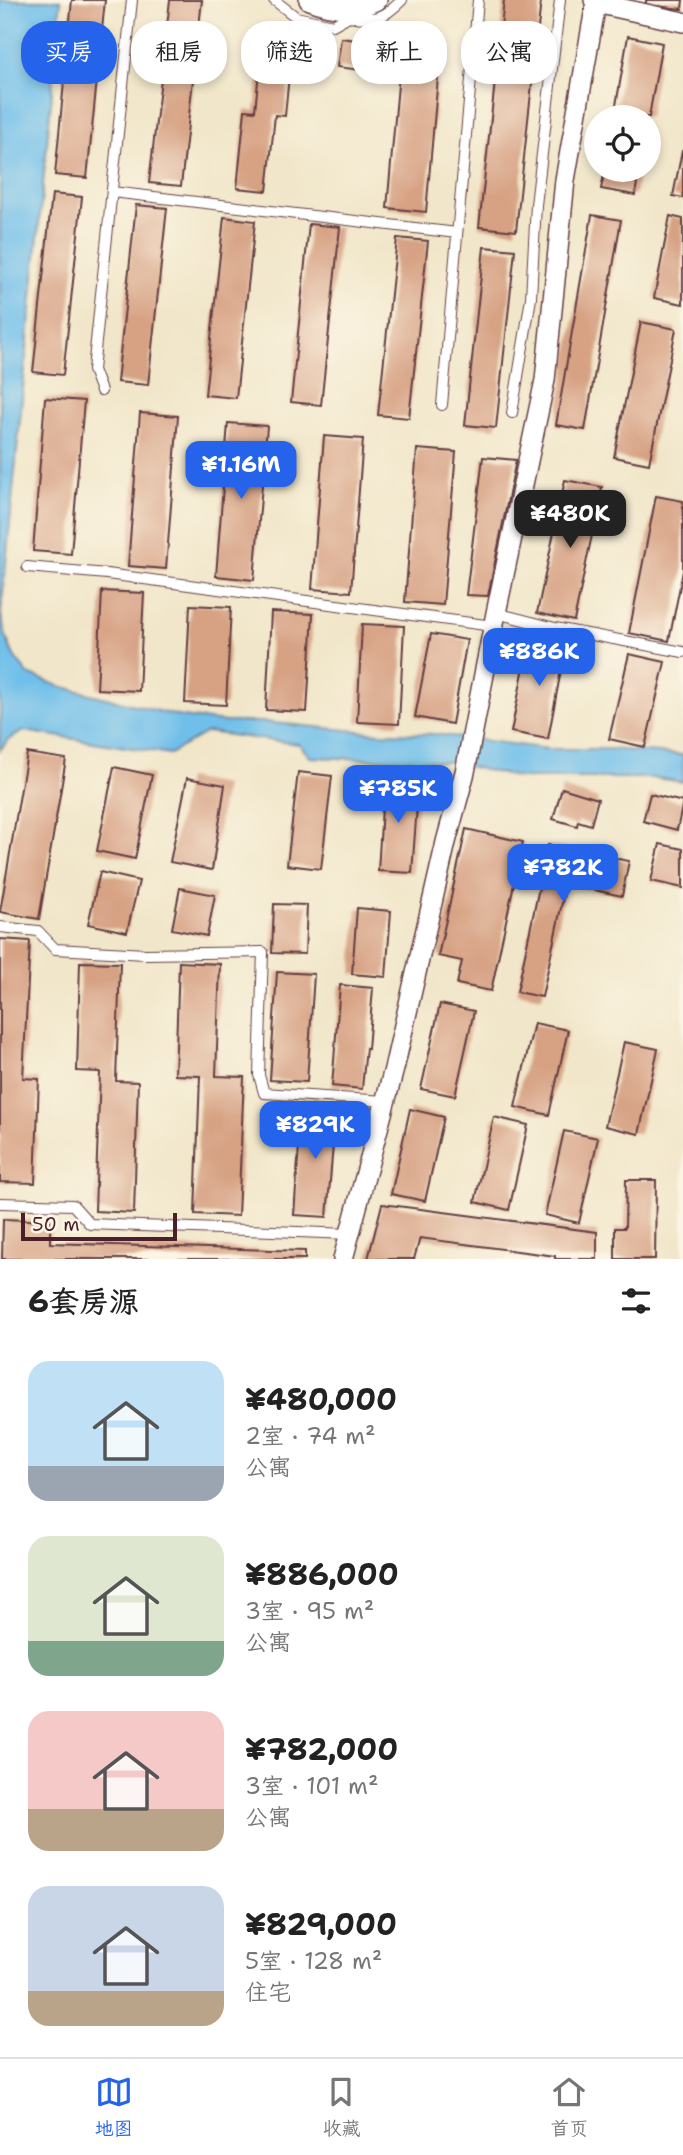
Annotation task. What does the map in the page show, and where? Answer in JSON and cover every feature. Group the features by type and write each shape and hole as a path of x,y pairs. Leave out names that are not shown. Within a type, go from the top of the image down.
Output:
{"street":[{"path":"309,0 350,12 377,0"},
{"path":"343,1259 385,1101 465,772 545,380 565,180 595,2 683,22"}],"lane":[{"path":"101,391 93,370 132,0"},
{"path":"274,0 296,17 333,25 350,12 372,20 391,11 402,0"},
{"path":"442,405 478,0"},
{"path":"512,413 531,298 536,205 560,0"},
{"path":"112,192 457,233"},
{"path":"27,567 494,620 555,628 683,652"},
{"path":"0,927 38,931 55,949 146,954 263,952 259,1076 264,1093 385,1101"},
{"path":"0,1203 73,1205 90,1224 349,1234"}],"water":[{"path":"0,0 61,0 59,21 21,21 21,84 53,84 1,614 14,656 28,674 59,686 182,717 379,733 435,734 548,749 610,749 683,755 683,782 655,778 521,778 449,762 310,757 299,744 207,732 170,754 24,731 8,740 0,750"}],"building":[{"path":"72,0 105,0 103,21 70,21"},
{"path":"170,0 202,0 200,21 168,21"},
{"path":"504,0 541,0 539,21 502,21"},
{"path":"646,0 683,0 682,9 646,5"},
{"path":"628,36 662,43 651,105 616,105"},
{"path":"341,38 351,39 351,69 337,67"},
{"path":"64,84 97,84 87,178 55,175"},
{"path":"160,84 193,84 181,186 149,183"},
{"path":"258,84 288,84 285,116 275,115 267,191 237,188 245,110 255,111"},
{"path":"398,84 437,84 426,212 387,208"},
{"path":"495,84 532,84 516,231 479,227"},
{"path":"683,151 683,198 673,196"},
{"path":"602,182 637,182 635,195 601,189"},
{"path":"52,194 82,197 63,375 33,372"},
{"path":"136,205 167,208 148,385 117,382"},
{"path":"592,215 621,220 585,430 556,425"},
{"path":"670,216 683,219 683,304 654,298"},
{"path":"224,217 255,221 236,398 205,395"},
{"path":"309,224 340,227 321,405 291,402"},
{"path":"397,238 428,241 409,418 378,415"},
{"path":"484,247 515,250 496,428 465,425"},
{"path":"641,322 676,329 649,464 614,457"},
{"path":"45,398 84,401 71,554 33,551"},
{"path":"140,413 178,416 166,569 128,566"},
{"path":"228,423 267,426 254,580 216,576"},
{"path":"324,436 363,439 351,592 312,589"},
{"path":"417,449 456,452 443,605 405,602"},
{"path":"483,457 516,460 488,596 466,595"},
{"path":"565,480 602,487 574,621 537,613"},
{"path":"656,496 683,501 683,571 669,641 629,633"},
{"path":"102,591 144,593 139,691 97,689"},
{"path":"190,605 231,607 226,705 185,703"},
{"path":"271,612 313,614 307,712 266,710"},
{"path":"362,624 404,626 399,724 357,722"},
{"path":"431,634 467,640 452,724 415,717"},
{"path":"530,637 566,644 548,739 511,732"},
{"path":"629,654 665,662 645,747 609,739"},
{"path":"27,753 66,759 39,919 0,912"},
{"path":"114,767 152,775 135,859 97,851"},
{"path":"298,772 332,776 321,869 287,865"},
{"path":"384,777 419,779 412,873 378,871"},
{"path":"187,778 225,785 212,870 170,862"},
{"path":"562,788 598,799 591,825 578,821 577,826 553,819"},
{"path":"650,794 683,802 677,830 643,821"},
{"path":"466,829 523,842 491,991 457,984 462,961 438,956"},
{"path":"660,844 683,849 683,888 651,881"},
{"path":"548,845 629,861 622,896 566,884 542,997 517,992"},
{"path":"100,872 139,881 127,932 88,924"},
{"path":"180,888 215,895 207,936 172,929"},
{"path":"274,904 307,905 305,954 272,953"},
{"path":"357,908 391,911 386,977 352,974"},
{"path":"0,939 30,941 23,1078 39,1079 35,1183 0,1182"},
{"path":"80,962 120,963 116,1081 138,1082 134,1213 95,1211 100,1072 77,1071"},
{"path":"179,962 220,964 216,1076 244,1077 238,1216 195,1214 200,1076 175,1075"},
{"path":"277,972 314,974 307,1082 270,1080"},
{"path":"340,985 373,988 362,1089 332,1086"},
{"path":"440,1004 474,1011 455,1096 421,1089"},
{"path":"534,1023 568,1030 549,1115 515,1107"},
{"path":"624,1042 658,1049 639,1134 605,1126"},
{"path":"302,1105 336,1108 327,1217 294,1215"},
{"path":"410,1109 444,1117 425,1201 391,1194"},
{"path":"494,1117 528,1125 509,1210 475,1202"},
{"path":"564,1131 598,1138 579,1223 545,1215"},
{"path":"626,1180 656,1180 655,1259 615,1259 615,1228 625,1228"},
{"path":"382,1204 597,1232 597,1259 555,1259 555,1256 420,1238 414,1259 368,1259"},
{"path":"3,1219 50,1221 50,1243 305,1251 305,1259 2,1259"}]}
